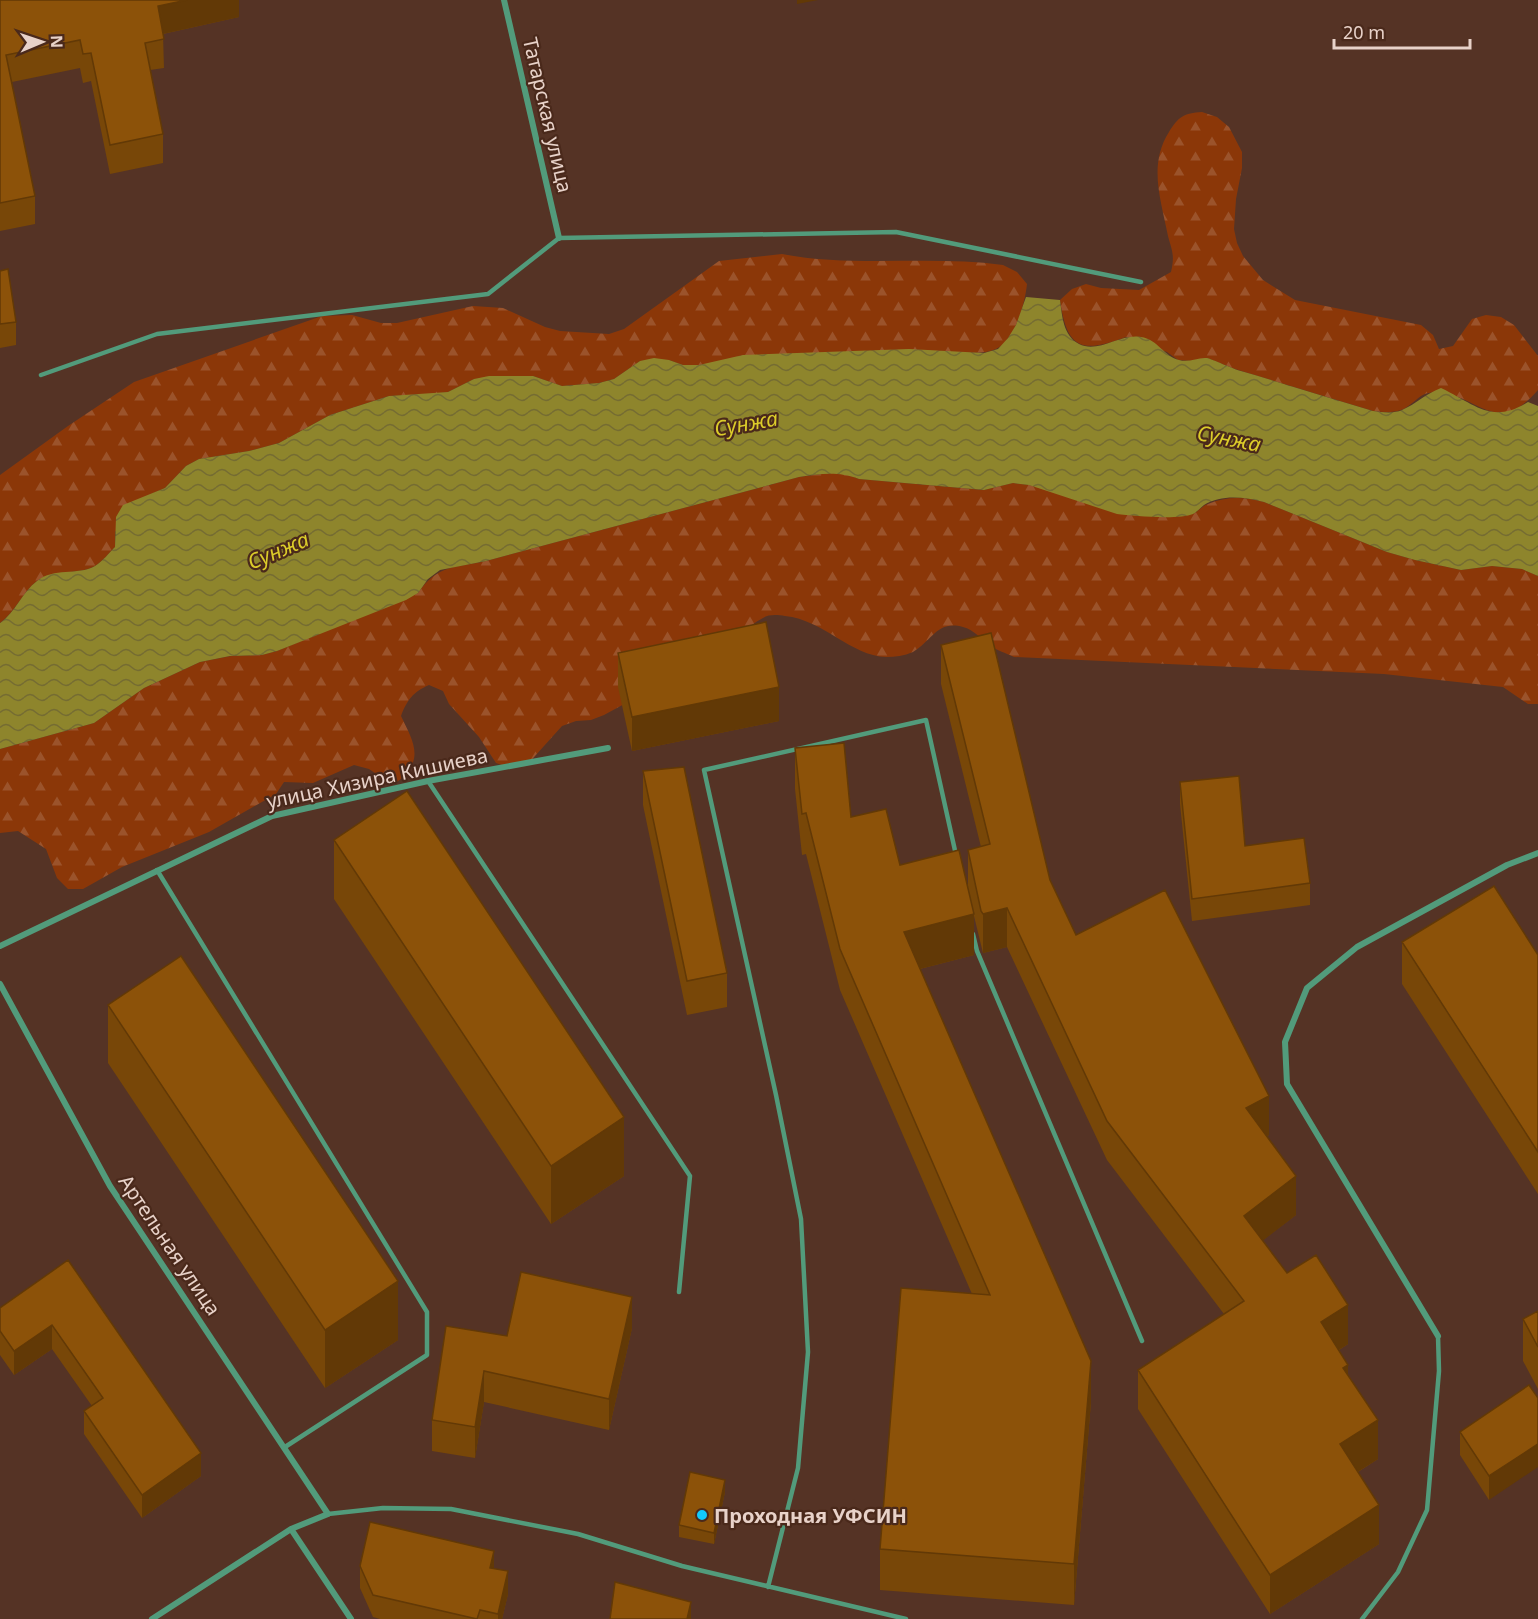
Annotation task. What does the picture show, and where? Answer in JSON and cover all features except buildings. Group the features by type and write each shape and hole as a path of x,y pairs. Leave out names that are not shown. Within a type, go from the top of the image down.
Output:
{"street":[{"name":"Татарская улица","path":"504,0 559,238"},
{"name":"улица Хизира Кишиева","path":"0,946 272,816 428,781 608,748"},
{"path":"1438,1336 1287,1084 1285,1042 1307,988 1358,947 1507,865 1538,853"},
{"name":"Артельная улица","path":"0,984 110,1186 328,1514"},
{"path":"152,1619 291,1529 328,1514"},
{"path":"291,1529 351,1619"}],"lane":[{"path":"41,375 157,334 488,294 559,238 896,232 1141,282"},
{"path":"768,1587 798,1468 808,1352 801,1219 704,770 926,720 957,859"},
{"path":"428,781 690,1176 679,1292"},
{"path":"158,870 427,1312 427,1355 285,1447"},
{"path":"972,928 977,951 1142,1341"},
{"path":"1362,1619 1398,1572 1426,1510 1439,1371 1438,1336"},
{"path":"328,1514 383,1508 451,1509 578,1534 682,1566 906,1619"}],"green space":[{"path":"1202,112 1217,117 1229,127 1242,152 1234,229 1243,256 1263,280 1295,300 1421,325 1433,335 1439,349 1453,346 1472,319 1486,315 1501,317 1514,325 1538,356 1538,390 1522,405 1508,412 1484,409 1459,397 1444,393 1428,393 1401,410 1373,411 1235,369 1207,358 1193,361 1178,360 1167,352 1126,337 1087,346 1072,338 1067,329 1060,300 1072,289 1086,284 1101,288 1139,290 1171,272 1172,253 1158,183 1159,157 1163,144 1175,123 1186,115"},
{"path":"782,254 837,260 948,261 1003,265 1017,272 1027,284 1014,330 1003,345 986,352 699,365 683,365 669,360 640,361 614,379 599,383 562,386 533,376 474,379 448,392 389,396 330,415 279,443 249,451 199,459 186,466 165,488 151,494 115,532 115,547 101,562 89,569 51,575 37,581 0,623 0,475 134,382 322,316 352,315 381,323 397,323 473,306 503,308 545,327 560,331 609,334 624,329 719,261"},
{"path":"844,473 859,479 984,490 1013,483 1178,516 1192,514 1215,501 1249,499 1264,502 1387,552 1415,560 1461,570 1492,566 1522,569 1538,576 1538,704 1528,704 1503,687 1384,674 1014,657 992,647 970,630 954,626 941,629 913,652 886,657 861,651 799,619 771,615 752,625 720,652 604,715 562,726 526,766 511,768 496,763 479,737 449,704 443,691 429,685 411,697 401,716 413,743 414,759 406,774 397,782 354,765 313,783 284,782 276,794 209,832 122,867 83,889 68,889 57,878 46,849 18,831 0,833 0,749 94,723 144,688 200,662 231,656 262,655 277,651 418,593 433,577 448,569 486,561 799,477"}],"water":[{"name":"Сунжа","path":"1026,297 1060,300 1066,331 1079,344 1094,347 1126,338 1147,338 1179,360 1207,358 1237,370 1373,411 1399,411 1441,388 1474,406 1493,412 1515,409 1528,402 1538,406 1538,576 1522,569 1492,566 1461,570 1415,560 1387,552 1264,502 1249,499 1218,499 1186,516 1144,516 1117,514 1029,485 1013,483 984,490 859,479 836,474 815,475 799,477 486,561 440,570 428,579 418,593 406,600 277,651 262,655 230,656 200,662 144,688 94,723 0,749 0,623 37,581 51,574 88,569 101,562 115,547 116,517 123,505 165,488 186,466 199,459 249,451 279,443 330,415 389,396 448,392 474,379 489,376 533,376 562,386 599,383 614,379 640,361 654,358 683,365 699,365 743,355 909,349 984,353 998,349 1008,338 1016,325"}],"place":[{"name":"Проходная УФСИН","path":"702,1515"}]}
